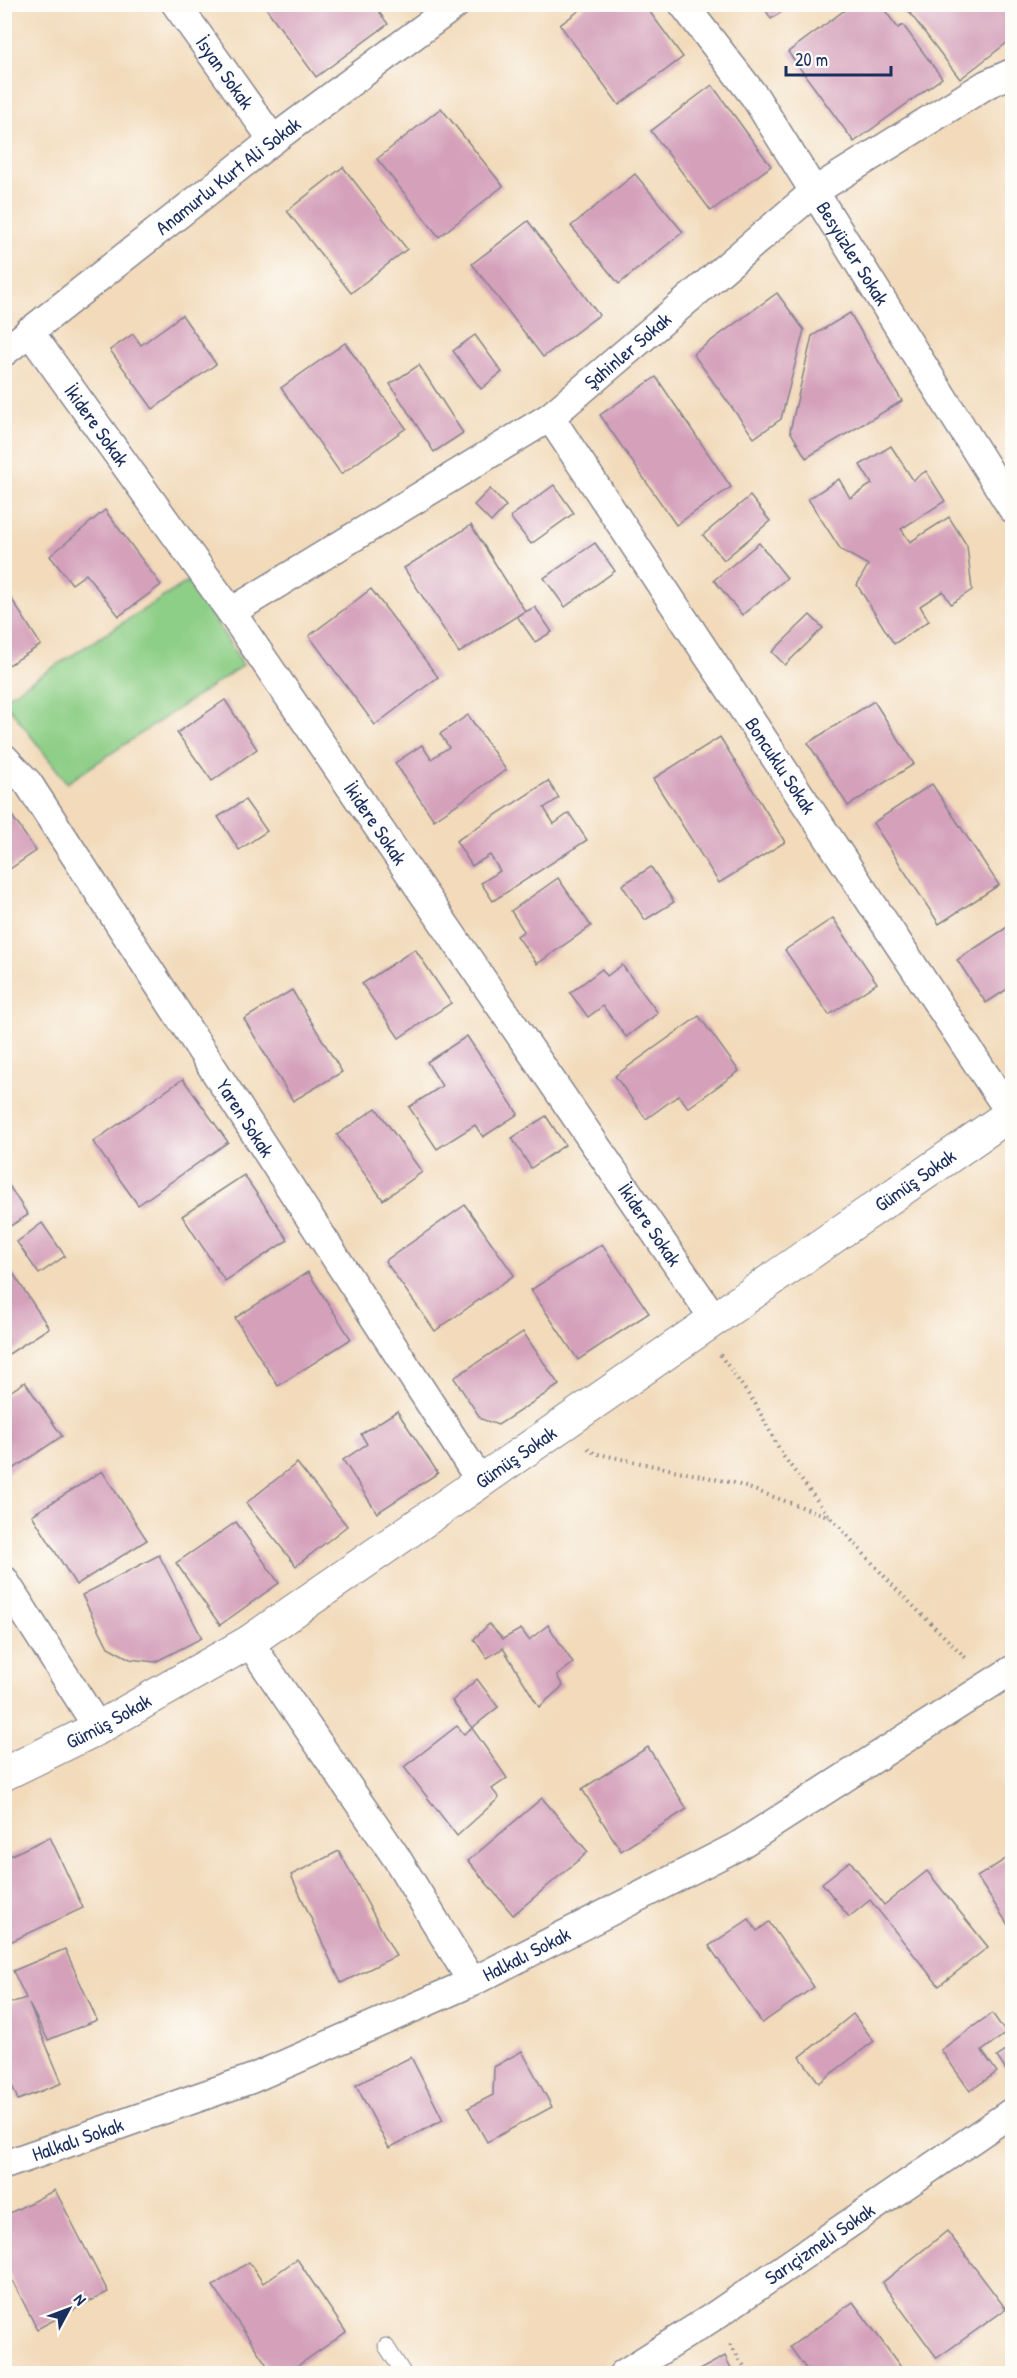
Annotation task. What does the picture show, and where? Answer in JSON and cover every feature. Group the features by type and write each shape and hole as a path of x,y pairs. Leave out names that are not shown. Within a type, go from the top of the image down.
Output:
{"street":[{"name":"İsyan Sokak","path":"176,4 273,140"},
{"name":"Anamurlu Kurt Ali Sokak","path":"4,352 273,140 456,4"},
{"name":"Besyüzler Sokak","path":"683,4 755,97 1012,508"},
{"name":"Şahinler Sokak","path":"231,612 550,417 815,191 987,84 1012,73"},
{"name":"İkidere Sokak","path":"29,331 231,612 708,1325"},
{"name":"Boncuklu Sokak","path":"550,417 1012,1114"},
{"name":"Yaren Sokak","path":"4,758 28,783 481,1482"},
{"name":"Gümüş Sokak","path":"4,1774 98,1728 249,1642 1012,1114"},
{"path":"4,1580 98,1728"},
{"path":"249,1642 396,1857 472,1982"},
{"name":"Halkalı Sokak","path":"4,2165 251,2079 472,1982 738,1846 1002,1676"},
{"name":"Sarıçizmeli Sokak","path":"623,2373 713,2317 1012,2112"}],"lane":[{"path":"386,2346 404,2373"}],"path":[{"path":"708,1325 756,1405 783,1456 831,1518 896,1590 1002,1676"},
{"path":"568,1422 594,1454 734,1483 831,1518"}],"green space":[{"path":"190,580 243,665 67,783 5,702 5,698"}],"building":[{"path":"263,4 373,4 388,24 316,77"},
{"path":"588,4 644,4 683,57 619,105 560,25"},
{"path":"762,4 794,4 771,19"},
{"path":"853,4 880,4 898,28 903,25 942,78 854,142 788,52"},
{"path":"903,4 1012,4 1012,39 960,79"},
{"path":"712,85 771,166 711,211 651,131"},
{"path":"441,108 503,186 439,237 377,159"},
{"path":"343,167 407,249 351,293 287,211"},
{"path":"635,174 683,232 619,284 571,226"},
{"path":"528,221 599,315 543,357 472,264"},
{"path":"777,293 804,330 781,419 754,438 693,354"},
{"path":"850,313 902,401 806,458 790,431 812,336"},
{"path":"182,315 216,364 153,409 110,350 133,334 141,345"},
{"path":"475,335 502,372 481,389 453,351"},
{"path":"345,343 406,428 341,474 281,388"},
{"path":"419,365 463,433 434,452 390,384"},
{"path":"656,377 731,487 676,525 600,415"},
{"path":"891,446 913,480 926,471 945,501 901,529 910,542 949,517 967,546 972,590 951,604 943,591 920,606 929,621 894,644 857,585 868,565 841,550 808,499 839,479 850,498 872,484 860,465"},
{"path":"554,485 574,513 531,544 510,517"},
{"path":"490,489 506,506 491,522 474,505"},
{"path":"750,496 770,521 724,560 703,535"},
{"path":"105,510 161,585 119,616 86,574 72,584 50,556"},
{"path":"471,525 525,611 459,653 404,568"},
{"path":"595,543 615,571 565,607 544,578"},
{"path":"759,543 787,578 742,615 714,580"},
{"path":"4,587 41,645 4,668"},
{"path":"371,589 438,677 375,725 309,636"},
{"path":"535,607 552,632 535,642 517,616"},
{"path":"810,615 823,628 785,665 772,652"},
{"path":"225,700 257,749 212,781 177,733"},
{"path":"874,701 914,764 848,806 808,743"},
{"path":"468,715 506,770 434,820 395,763 422,745 431,759 449,747 440,734"},
{"path":"720,737 785,842 719,883 653,779"},
{"path":"548,781 559,798 544,808 554,824 569,813 587,840 493,901 481,883 500,871 490,855 472,866 456,841"},
{"path":"932,784 999,885 939,924 873,823"},
{"path":"245,800 267,831 239,850 218,817"},
{"path":"4,804 36,851 4,873"},
{"path":"651,867 674,902 645,920 622,885"},
{"path":"558,878 591,926 537,964 517,936 524,931 511,911"},
{"path":"833,918 877,983 829,1015 785,950"},
{"path":"1012,924 1012,986 986,1003 957,960"},
{"path":"415,949 451,1003 399,1038 362,984"},
{"path":"622,965 658,1013 626,1037 603,1006 588,1017 570,993 602,969 607,976"},
{"path":"292,990 342,1072 293,1101 244,1019"},
{"path":"699,1016 739,1071 688,1108 679,1095 646,1119 615,1076"},
{"path":"467,1036 518,1114 483,1137 475,1125 437,1149 409,1107 442,1086 427,1062"},
{"path":"183,1079 228,1142 138,1205 93,1142"},
{"path":"376,1108 422,1172 383,1200 337,1135"},
{"path":"546,1116 565,1145 531,1168 512,1138"},
{"path":"244,1175 288,1240 225,1281 182,1216"},
{"path":"4,1178 28,1215 4,1230"},
{"path":"465,1205 514,1275 435,1331 385,1261"},
{"path":"42,1223 65,1256 39,1274 17,1242"},
{"path":"602,1244 649,1313 578,1360 531,1290"},
{"path":"9,1267 49,1328 4,1357 4,1269"},
{"path":"308,1272 351,1339 278,1386 235,1318"},
{"path":"523,1332 559,1385 498,1425 481,1419 454,1378"},
{"path":"25,1382 62,1436 4,1475 4,1396"},
{"path":"397,1411 438,1473 377,1513 343,1460 367,1444 361,1434"},
{"path":"297,1463 347,1526 296,1566 246,1503"},
{"path":"102,1471 147,1540 76,1585 32,1515"},
{"path":"236,1522 279,1583 220,1625 176,1563"},
{"path":"159,1555 202,1638 155,1662 130,1659 108,1647 82,1595"},
{"path":"489,1624 503,1639 521,1629 529,1640 548,1625 573,1663 557,1676 563,1686 539,1707 503,1648 487,1658 474,1639"},
{"path":"477,1679 498,1707 472,1728 452,1701"},
{"path":"457,1726 464,1734 472,1728 507,1778 492,1789 499,1798 457,1836 404,1767"},
{"path":"648,1747 687,1809 621,1851 582,1789"},
{"path":"542,1798 588,1852 513,1915 468,1861"},
{"path":"50,1837 83,1908 8,1943 5,1936 5,1858"},
{"path":"339,1851 396,1956 341,1983 291,1875"},
{"path":"1012,1855 1012,1931 977,1877"},
{"path":"850,1861 884,1905 927,1871 988,1947 939,1986 870,1900 849,1917 822,1883"},
{"path":"749,1919 757,1931 769,1922 814,1987 762,2023 709,1946"},
{"path":"65,1949 97,2020 48,2040 29,2004 62,2083 18,2100 4,2065 4,2005 26,1998 13,1971"},
{"path":"992,2013 1006,2033 982,2051 997,2072 970,2091 941,2050"},
{"path":"853,2014 874,2041 819,2083 800,2057"},
{"path":"1012,2047 1012,2079 997,2057"},
{"path":"522,2051 552,2107 487,2142 468,2108 493,2095 494,2067"},
{"path":"411,2057 443,2120 389,2148 356,2085"},
{"path":"55,2190 108,2292 37,2329 4,2264 4,2216"},
{"path":"947,2231 1006,2309 937,2358 882,2283"},
{"path":"297,2259 346,2332 286,2374 273,2374 213,2286 249,2262 263,2283"},
{"path":"853,2302 906,2374 810,2374 790,2347"},
{"path":"725,2356 734,2374 692,2374"}]}
